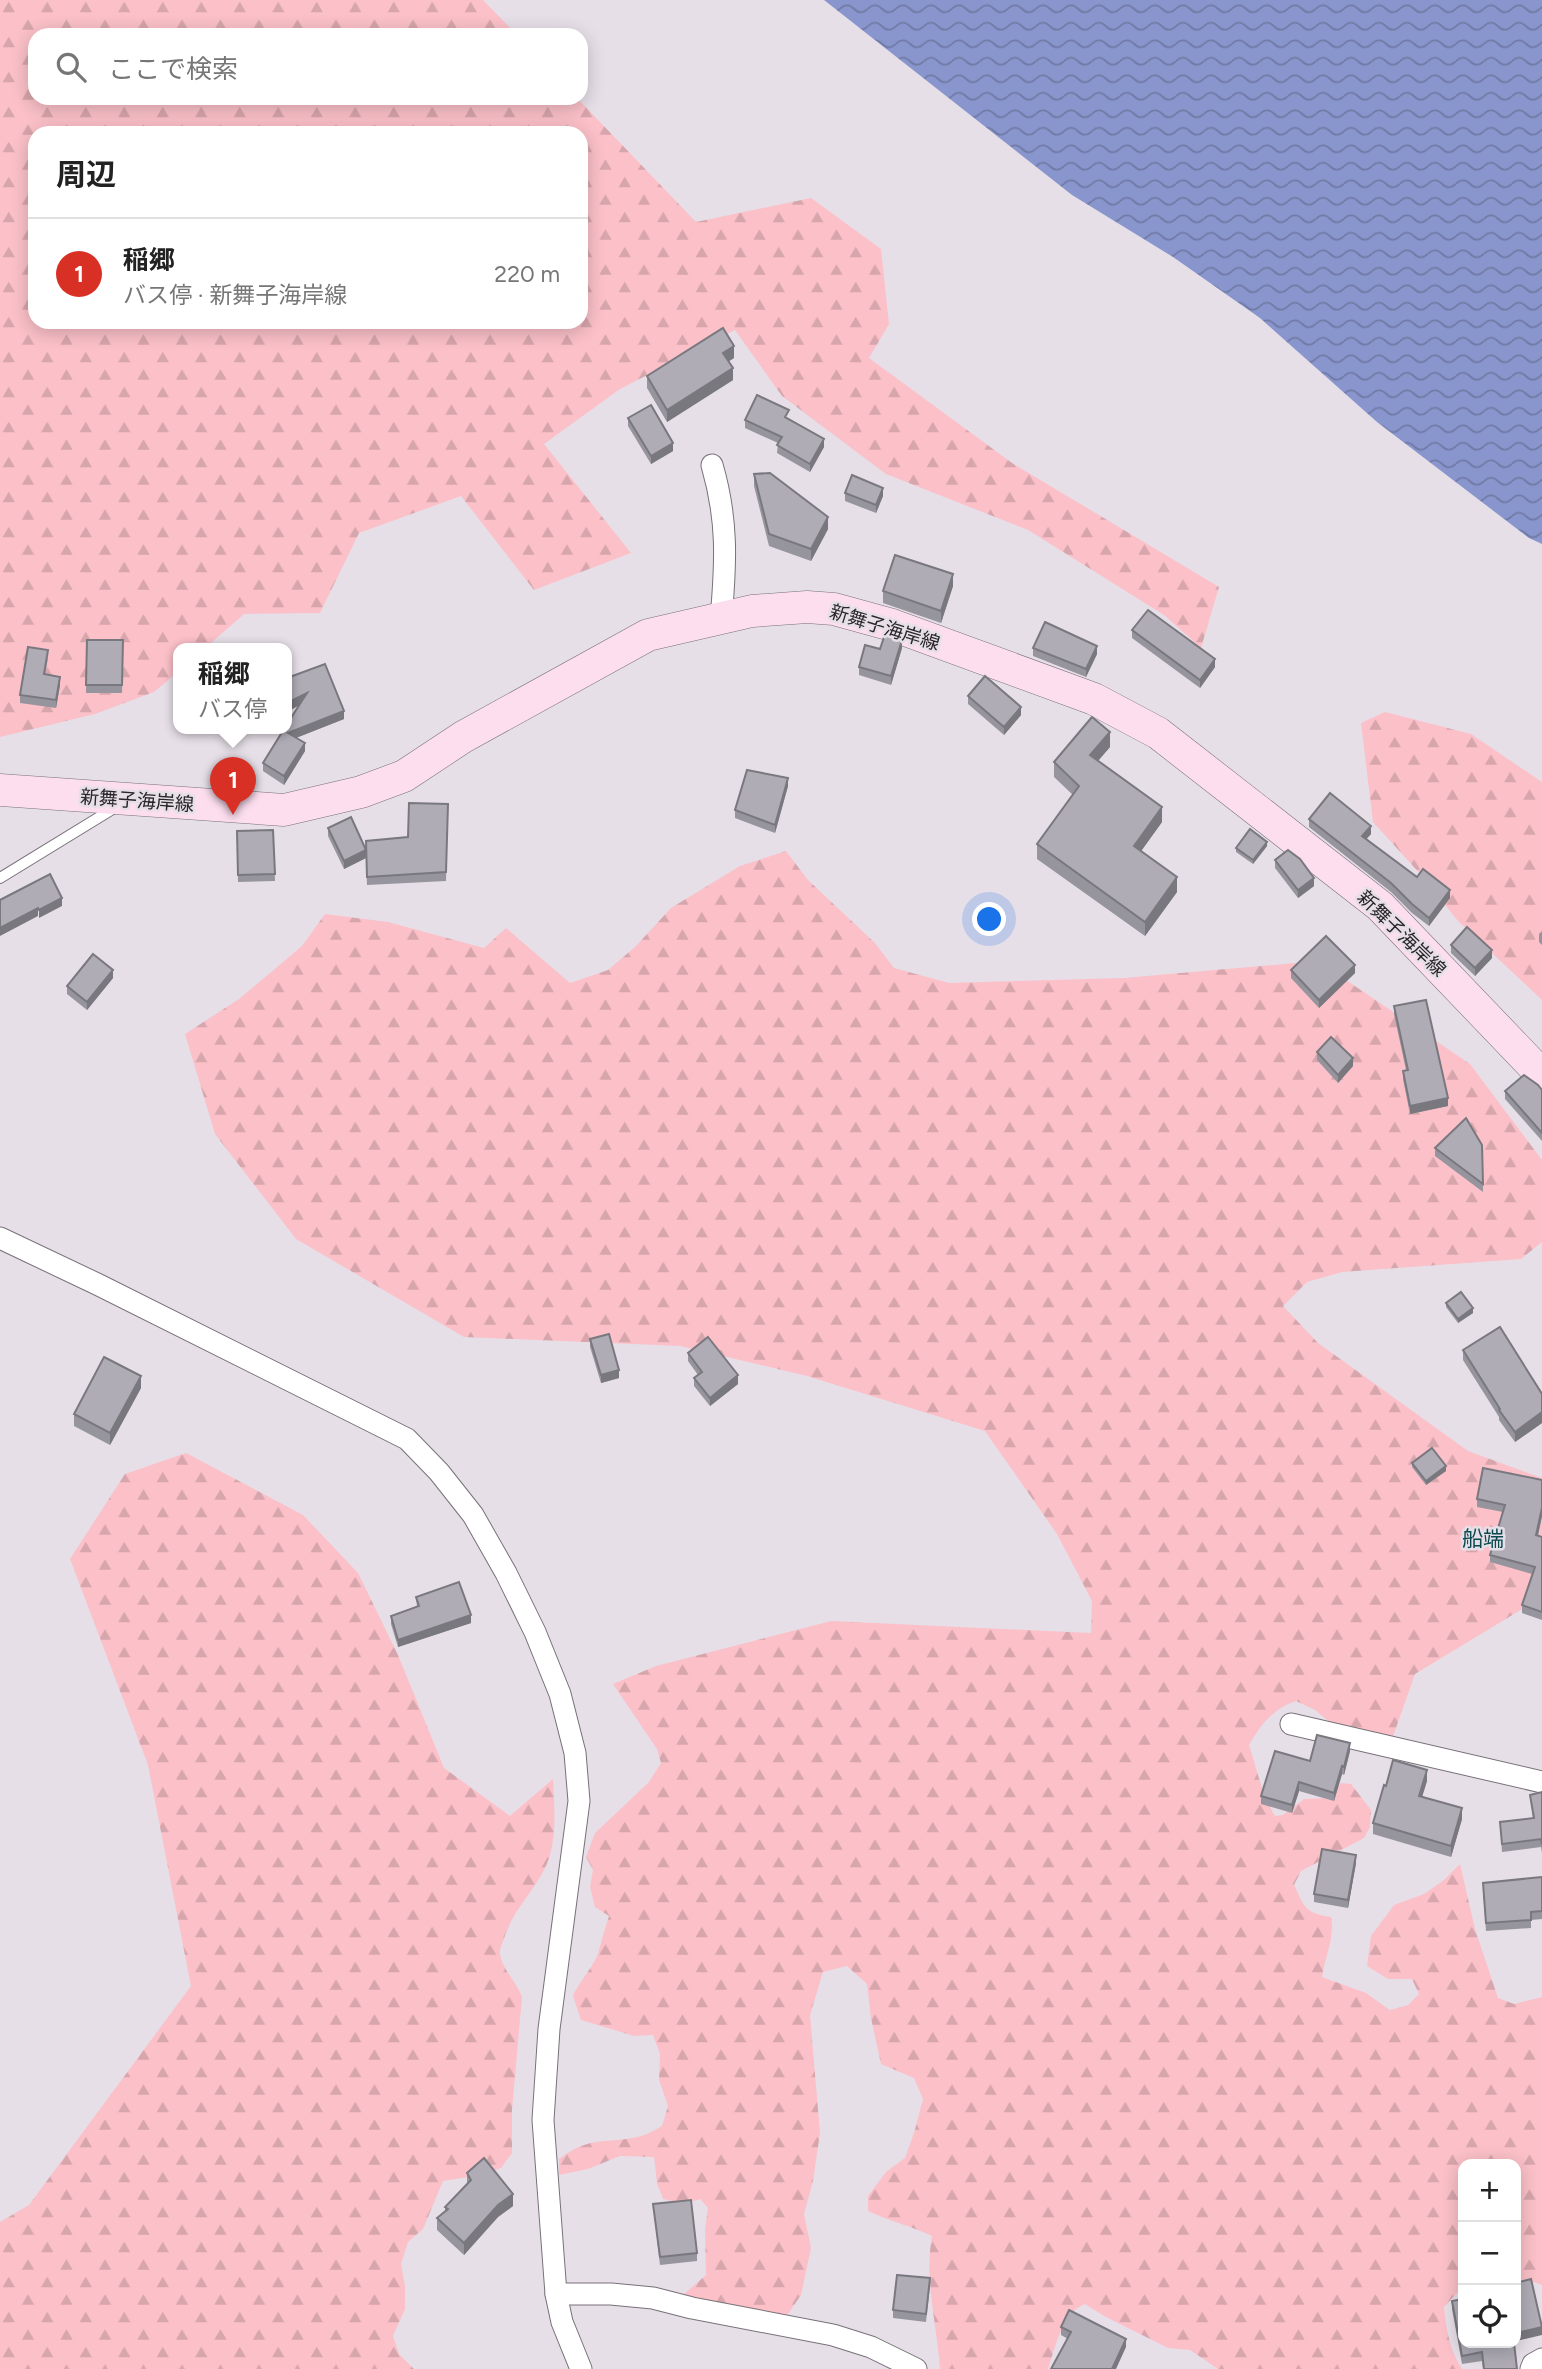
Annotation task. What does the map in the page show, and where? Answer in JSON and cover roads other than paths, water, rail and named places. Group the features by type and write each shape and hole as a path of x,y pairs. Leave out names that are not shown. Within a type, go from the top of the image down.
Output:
{"main road":[{"name":"新舞子海岸線","path":"0,790 284,810 361,792 404,776 463,737 648,635 752,611 807,607 834,609 892,625 1094,699 1158,733 1380,906 1542,1075"}],"street":[{"path":"712,465 722,499 725,551 721,619"},
{"path":"0,1238 407,1439 439,1472 473,1515 506,1573 535,1632 560,1694 575,1753 579,1801 549,2029 543,2120 556,2294 562,2322 581,2369"},
{"path":"1291,1724 1542,1782"},
{"path":"556,2294 611,2294 653,2298 833,2335 871,2347 916,2369"},
{"path":"1531,2369 1542,2359"}],"lane":[{"path":"0,878 111,810 120,798"}],"water":[{"path":"824,0 1542,0 1542,544 1529,538 1377,422 1260,318 1173,257 1072,195"}],"place":[{"name":"稲郷","path":"233,815"}],"district":[{"name":"船端","path":"1483,1539"}]}
